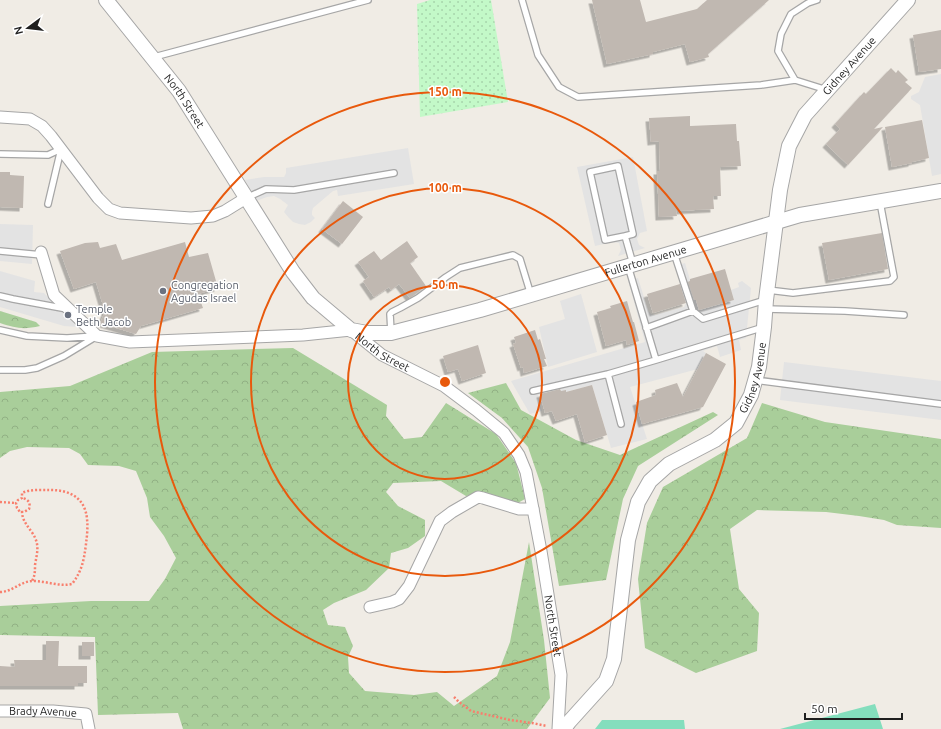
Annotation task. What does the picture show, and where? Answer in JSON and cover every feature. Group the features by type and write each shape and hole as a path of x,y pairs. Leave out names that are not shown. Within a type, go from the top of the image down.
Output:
{"street":[{"name":"North Street","path":"106,0 179,91 293,272 313,298 382,355 444,386 476,410 504,433 520,454 526,472 541,551 561,675 560,729"},
{"name":"Gidney Avenue","path":"560,729 569,722 606,680 614,659 628,540 638,502 650,481 669,464 715,440 736,423 751,395 759,367 780,190 789,146 805,115 908,0"},
{"path":"0,118 30,119 42,126 98,198 109,209 120,213 191,218 213,216 225,211 246,198"},
{"name":"Fullerton Avenue","path":"351,330 391,333 480,310 800,215 941,191"},
{"path":"42,253 54,295 97,336 130,342 303,335 351,330"},
{"path":"370,607 399,599 410,586 440,521 452,512 478,498 483,498 520,509 533,509"},
{"name":"Brady Avenue","path":"0,711 53,711 86,714 89,729"}],"lane":[{"path":"152,58 368,0"},
{"path":"522,0 538,55 559,87 578,97 761,85 795,80 827,90"},
{"path":"795,80 778,51 781,34 791,14 808,3 817,0"},
{"path":"0,154 48,155 61,149"},
{"path":"48,204 61,149"},
{"path":"618,166 632,234 625,236 605,240 590,172 618,166"},
{"path":"246,198 266,189 294,190 394,173"},
{"path":"674,252 693,311 703,319 793,292 890,281 894,277 880,202"},
{"path":"625,236 630,265 656,360"},
{"path":"0,251 42,253"},
{"path":"391,333 390,314 392,312 418,298 460,268 513,255 520,259 531,295"},
{"path":"0,296 69,310"},
{"path":"767,299 845,311 904,315"},
{"path":"646,328 693,311"},
{"path":"533,391 608,374 764,327"},
{"path":"0,330 27,336 67,338 97,336"},
{"path":"0,370 25,370 37,368 64,356 97,336"},
{"path":"608,374 621,424"},
{"path":"755,380 941,404"}],"path":[{"path":"0,592 13,589 21,584 32,581 64,586 72,584 78,576 84,559 87,519 84,507 77,497 68,492 57,490 26,491 22,494 22,498 18,500 16,504"},
{"path":"22,498 26,499 30,506 22,512"},
{"path":"0,502 16,504"},
{"path":"16,504 17,508 20,512 22,512 22,517 38,544 32,581"},
{"path":"454,697 471,711 560,729"}],"green space":[{"path":"430,0 491,0 508,102 420,117 417,4"},
{"path":"0,311 36,322 40,326 20,328 0,323"},
{"path":"293,348 387,405 386,416 404,439 422,437 446,403 496,434 516,463 525,499 516,504 480,494 466,496 441,481 393,483 386,492 398,506 425,520 425,536 408,548 391,553 389,568 366,590 334,603 323,610 328,625 345,627 353,646 348,657 349,673 365,691 414,695 437,692 454,706 497,676 510,642 529,542 544,640 550,698 527,729 183,729 178,713 98,715 95,637 0,635 0,606 91,601 149,601 165,579 176,558 164,536 150,517 147,498 136,471 119,466 88,465 80,454 69,448 27,447 10,451 0,458 0,392 70,386 152,352"},
{"path":"506,383 521,410 576,440 620,455 713,412 718,415 638,466 623,499 606,580 559,586 542,488 528,447 502,418 468,393"},
{"path":"762,403 825,422 941,439 941,528 897,525 884,520 826,512 757,510 730,529 739,589 759,613 757,651 696,673 645,648 638,579 647,523 663,487 747,438"},
{"path":"875,704 883,729 780,729"},
{"path":"602,720 684,720 685,729 595,729"}],"shaded area":[{"path":"941,74 941,174 932,176 920,105 911,99 911,96 919,92 925,77"},
{"path":"408,148 414,184 338,196 337,190 333,191 313,208 312,215 315,218 305,225 293,222 284,212 288,205 274,196 256,201 245,180 264,177 284,177 286,168"},
{"path":"633,157 647,231 640,233 637,239 639,245 645,248 618,256 621,250 619,243 613,242 595,246 577,167"},
{"path":"0,224 33,225 32,264 0,261"},
{"path":"685,263 699,310 734,300 731,290 739,287 738,283 742,281 751,288 746,338 739,340 741,350 720,357 717,346 703,351 706,353 698,369 630,387 647,439 611,448 592,385 566,392 561,391 559,388 538,395 542,411 530,414 511,381 645,342 628,280 638,278 648,310 651,314 655,315 684,307 686,303 675,266"},
{"path":"0,271 35,281 34,292 44,293 78,327 64,326 0,307"},
{"path":"581,294 597,352 548,367 539,327 565,319 560,301"},
{"path":"784,362 941,381 941,420 780,400"}],"building":[{"path":"592,0 640,0 646,22 697,9 707,0 769,0 708,54 709,57 690,62 685,44 653,52 653,54 607,64"},
{"path":"941,30 941,69 919,72 913,35"},
{"path":"891,68 896,73 898,70 908,80 905,82 912,88 874,129 883,127 848,165 826,144 840,129 835,124 864,92 866,94"},
{"path":"690,116 690,126 736,124 741,166 720,167 721,196 713,196 714,209 676,211 677,216 659,217 657,171 660,171 659,141 651,142 649,118"},
{"path":"922,120 929,158 892,167 885,127"},
{"path":"0,172 10,172 10,175 24,176 23,208 0,207"},
{"path":"343,201 363,217 342,244 322,229"},
{"path":"882,233 888,269 829,280 822,243"},
{"path":"407,241 418,257 410,263 426,286 410,298 399,284 391,290 389,287 374,297 363,281 369,277 358,262 374,251 381,260"},
{"path":"98,242 100,248 116,244 122,260 185,242 189,257 208,253 218,288 198,294 203,308 141,326 136,334 100,323 105,312 96,282 74,289 60,251 85,243"},
{"path":"725,269 734,300 699,310 688,282 690,279"},
{"path":"680,284 686,303 653,313 647,294"},
{"path":"627,301 639,341 627,345 626,340 606,346 597,312"},
{"path":"535,330 538,340 540,339 547,366 524,373 513,344 516,343 514,337"},
{"path":"478,345 486,373 462,381 458,369 448,372 443,356"},
{"path":"706,353 726,364 703,407 642,424 636,402 656,395 655,390 677,383 683,397"},
{"path":"592,385 607,435 585,442 577,414 556,421 552,411 545,413 540,394 560,389 561,391 566,390 566,392"},
{"path":"46,641 59,641 58,666 87,666 87,683 78,683 78,686 0,686 0,666 15,667 14,660 46,660"},
{"path":"82,642 94,642 94,656 82,656"}],"place":[{"name":"Congregation Agudas Israel","path":"163,291"},
{"name":"Temple Beth Jacob","path":"68,315"}]}
